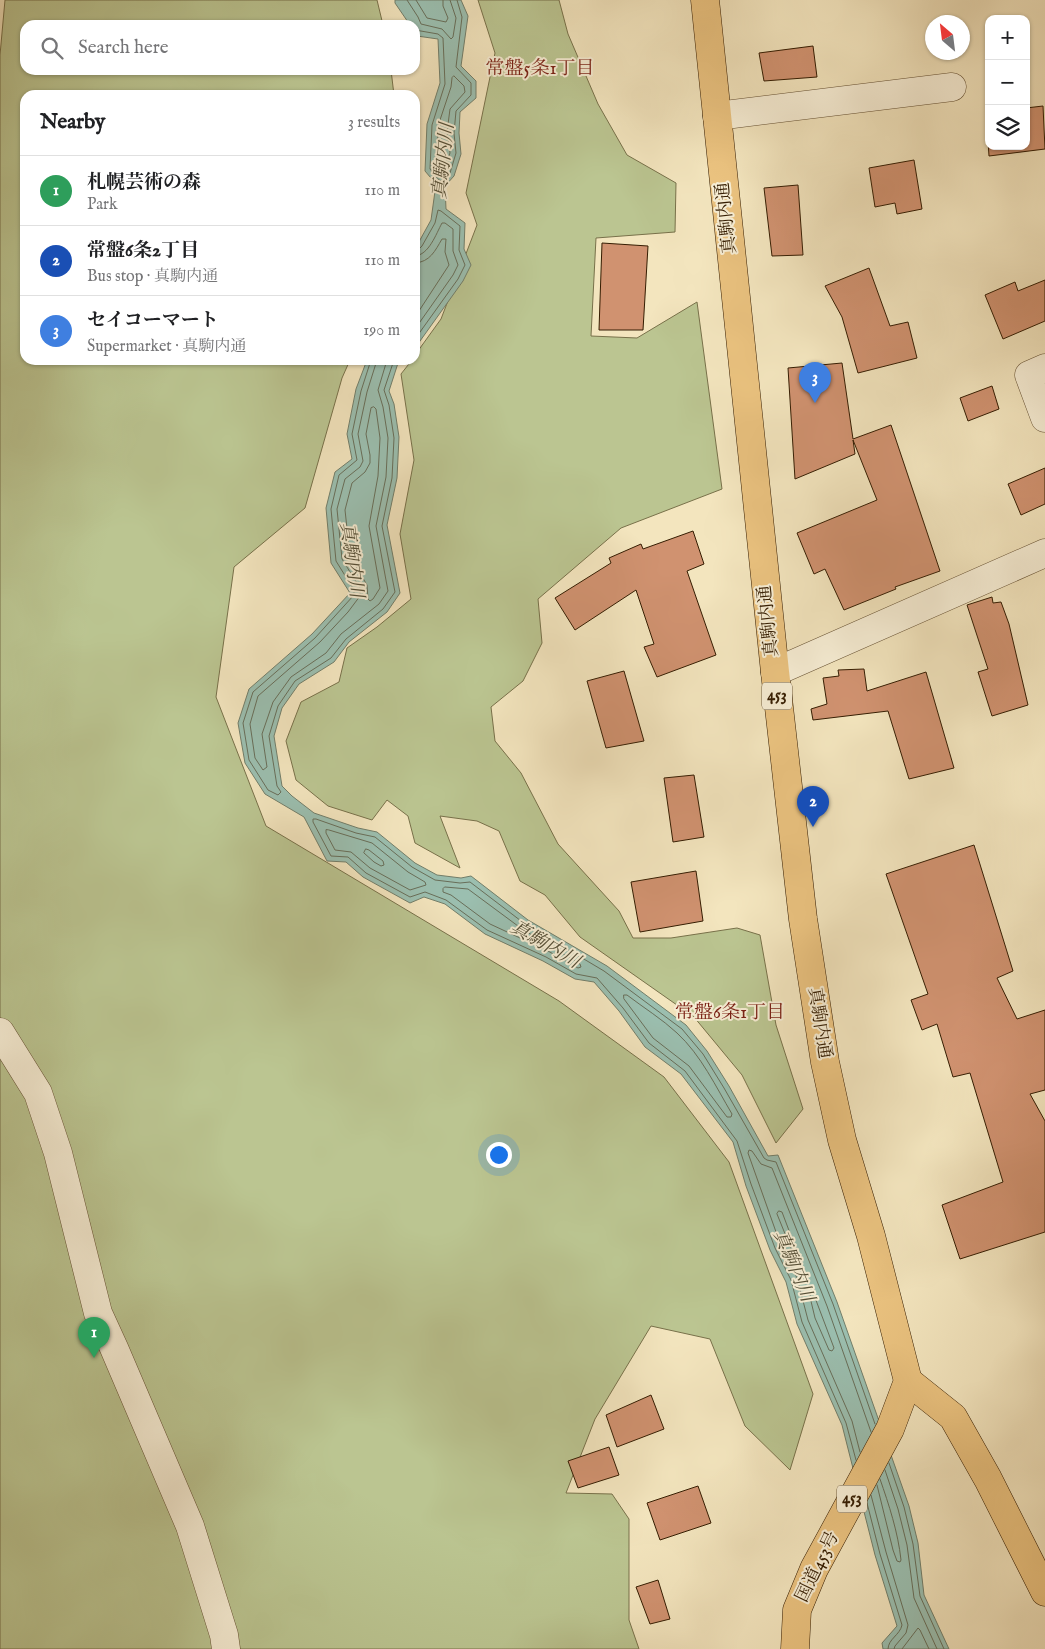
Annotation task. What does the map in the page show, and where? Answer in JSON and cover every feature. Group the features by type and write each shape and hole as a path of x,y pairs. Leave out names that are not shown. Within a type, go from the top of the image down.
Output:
{"main road":[{"name":"真駒内通","path":"705,0 775,672 803,919 825,1062 842,1140 871,1236 908,1381"},
{"name":"国道453号","path":"795,1649 798,1610 814,1569 890,1429 908,1381"},
{"path":"908,1381 953,1417 988,1479 1045,1592"}],"street":[{"path":"717,116 952,88"},
{"path":"1045,368 1029,375 1045,418"},
{"path":"775,672 1045,553"},
{"path":"4,1044 38,1093 58,1152 98,1313 190,1526 224,1635 226,1649"}],"green space":[{"path":"5,0 377,0 382,20 20,20 20,75 392,75 393,90 20,90 20,365 348,365 342,378 305,508 234,567 216,697 266,826 559,1001 664,1077 729,1162 813,1394 790,1470 745,1426 710,1339 651,1326 595,1419 566,1493 612,1494 629,1519 629,1620 639,1649 0,1649 0,55"},
{"path":"478,0 559,0 568,34 598,104 627,155 676,183 675,232 596,238 591,336 637,338 697,302 722,489 621,528 538,599 542,643 523,681 491,707 495,741 521,773 558,844 619,911 633,938 671,938 737,928 760,935 776,1025 803,1109 776,1143 742,1075 694,1017 580,937 545,895 520,881 499,831 477,821 440,816 460,868 415,843 408,816 387,800 372,820 328,806 296,780 286,741 301,702 339,682 347,648 377,627 411,599 400,534 414,460 401,374 408,365 420,365 420,348 441,319 477,225 466,193 495,53"}],"water":[{"name":"真駒内川","path":"395,0 461,0 468,16 461,66 476,81 476,98 460,112 461,154 454,176 445,186 446,209 465,223 464,249 471,265 463,281 420,341 420,240 431,220 436,184 425,171 427,124 440,83 438,39 420,36 420,20 407,20 395,3"},
{"name":"真駒内川","path":"365,365 397,365 389,391 394,404 399,437 397,478 387,525 400,593 387,612 349,642 334,662 299,684 282,708 274,736 282,786 314,813 358,828 377,832 415,863 437,875 461,878 471,876 528,920 607,966 686,1025 707,1051 768,1156 778,1155 837,1302 909,1506 918,1543 924,1595 949,1649 883,1649 882,1643 897,1626 875,1555 842,1425 797,1324 786,1282 770,1250 746,1186 733,1142 681,1074 645,1047 619,1011 594,982 575,979 543,961 485,934 445,904 424,897 410,903 363,877 346,862 327,861 304,817 265,794 245,763 238,723 249,689 312,634 350,593 331,563 326,508 335,472 352,459 347,434 356,389"}],"building":[{"path":"813,46 817,77 764,81 759,53"},
{"path":"1043,106 1045,149 989,156 989,150 1030,150 1030,108"},
{"path":"914,160 922,209 897,214 895,203 875,207 869,168"},
{"path":"798,185 803,255 772,256 764,188"},
{"path":"602,243 648,246 643,330 599,330"},
{"path":"869,268 890,326 908,322 917,358 858,373 842,317 825,286"},
{"path":"1045,280 1045,321 1003,339 985,295 1015,282 1018,291"},
{"path":"842,363 853,439 891,425 940,571 895,587 896,589 844,610 825,569 814,574 797,533 877,500 853,440 855,454 795,479 788,368"},
{"path":"992,386 999,409 968,421 960,398"},
{"path":"1045,468 1045,504 1021,515 1008,484"},
{"path":"693,531 704,564 687,571 716,655 657,677 644,647 654,644 636,590 575,630 555,598 611,563 609,558 641,544 643,549"},
{"path":"992,597 993,603 1001,602 1009,624 1028,705 992,716 978,672 988,669 967,605"},
{"path":"864,669 867,691 926,672 954,768 909,779 888,711 813,720 811,709 827,704 823,678 839,676 838,670"},
{"path":"624,671 644,741 606,748 587,681"},
{"path":"694,775 704,837 673,842 664,778"},
{"path":"974,845 1013,971 997,978 1017,1019 1045,1010 1045,1090 1030,1094 1045,1121 1045,1232 960,1259 942,1205 1003,1182 970,1073 953,1077 937,1024 922,1030 911,1000 928,994 886,874"},
{"path":"696,871 703,921 640,932 631,882"},
{"path":"651,1395 664,1429 617,1447 606,1415"},
{"path":"609,1447 619,1475 578,1488 568,1461"},
{"path":"698,1486 711,1523 660,1540 647,1503"},
{"path":"658,1580 670,1619 650,1624 636,1587"}],"place":[{"name":"セイコーマート","path":"815,403"},
{"name":"常盤6条2丁目","path":"813,827"},
{"name":"札幌芸術の森","path":"94,1358"}],"district":[{"name":"常盤5条1丁目","path":"540,69"},
{"name":"常盤6条1丁目","path":"730,1013"}]}
